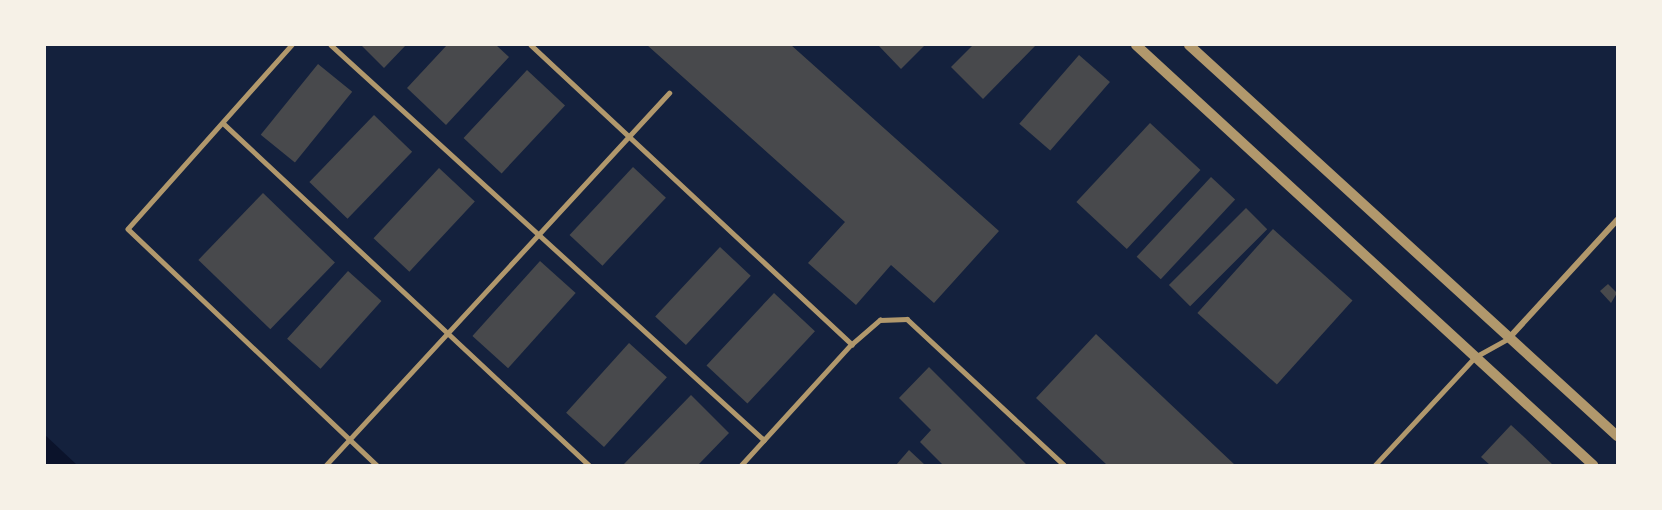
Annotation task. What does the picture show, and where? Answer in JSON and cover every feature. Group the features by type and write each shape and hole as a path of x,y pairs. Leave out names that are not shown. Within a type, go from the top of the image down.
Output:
{"street":[{"path":"1136,45 1593,465"},
{"path":"1189,45 1617,436"},
{"path":"1509,338 1617,220"}],"lane":[{"path":"292,45 128,229 377,465"},
{"path":"331,45 540,232 764,440"},
{"path":"531,45 852,344"},
{"path":"327,465 669,93"},
{"path":"223,123 589,465"},
{"path":"742,465 852,344 880,320 907,320 1064,465"},
{"path":"1375,465 1475,357 1509,338"}],"water":[{"path":"45,435 77,465 45,465"}],"building":[{"path":"361,45 406,45 384,68"},
{"path":"447,45 496,45 509,57 446,125 407,88"},
{"path":"647,45 791,45 999,231 934,303 891,265 856,305 808,263 845,222"},
{"path":"878,45 925,45 901,69"},
{"path":"973,45 1036,45 983,99 951,67"},
{"path":"1079,55 1110,82 1050,151 1019,124"},
{"path":"318,64 352,92 295,162 261,135"},
{"path":"527,70 565,105 502,173 464,138"},
{"path":"374,115 412,152 348,219 309,182"},
{"path":"1150,123 1200,170 1127,249 1076,202"},
{"path":"633,167 666,198 602,266 570,235"},
{"path":"439,168 475,201 409,272 374,238"},
{"path":"1211,177 1235,200 1161,279 1137,257"},
{"path":"263,193 335,262 270,329 198,260"},
{"path":"1246,208 1267,229 1190,306 1169,285"},
{"path":"1273,229 1353,301 1277,385 1197,313"},
{"path":"720,247 751,276 686,345 655,316"},
{"path":"540,261 576,293 508,368 472,336"},
{"path":"348,271 381,301 321,369 287,339"},
{"path":"1608,284 1617,293 1611,303 1600,291"},
{"path":"774,293 815,331 747,404 706,365"},
{"path":"1096,334 1235,465 1107,465 1036,398"},
{"path":"629,343 667,377 604,447 566,413"},
{"path":"929,367 1027,465 943,465 920,442 931,430 899,398"},
{"path":"691,395 729,433 698,465 623,465"},
{"path":"1511,425 1553,465 1490,465 1481,457"},
{"path":"909,450 925,465 896,465"}]}
